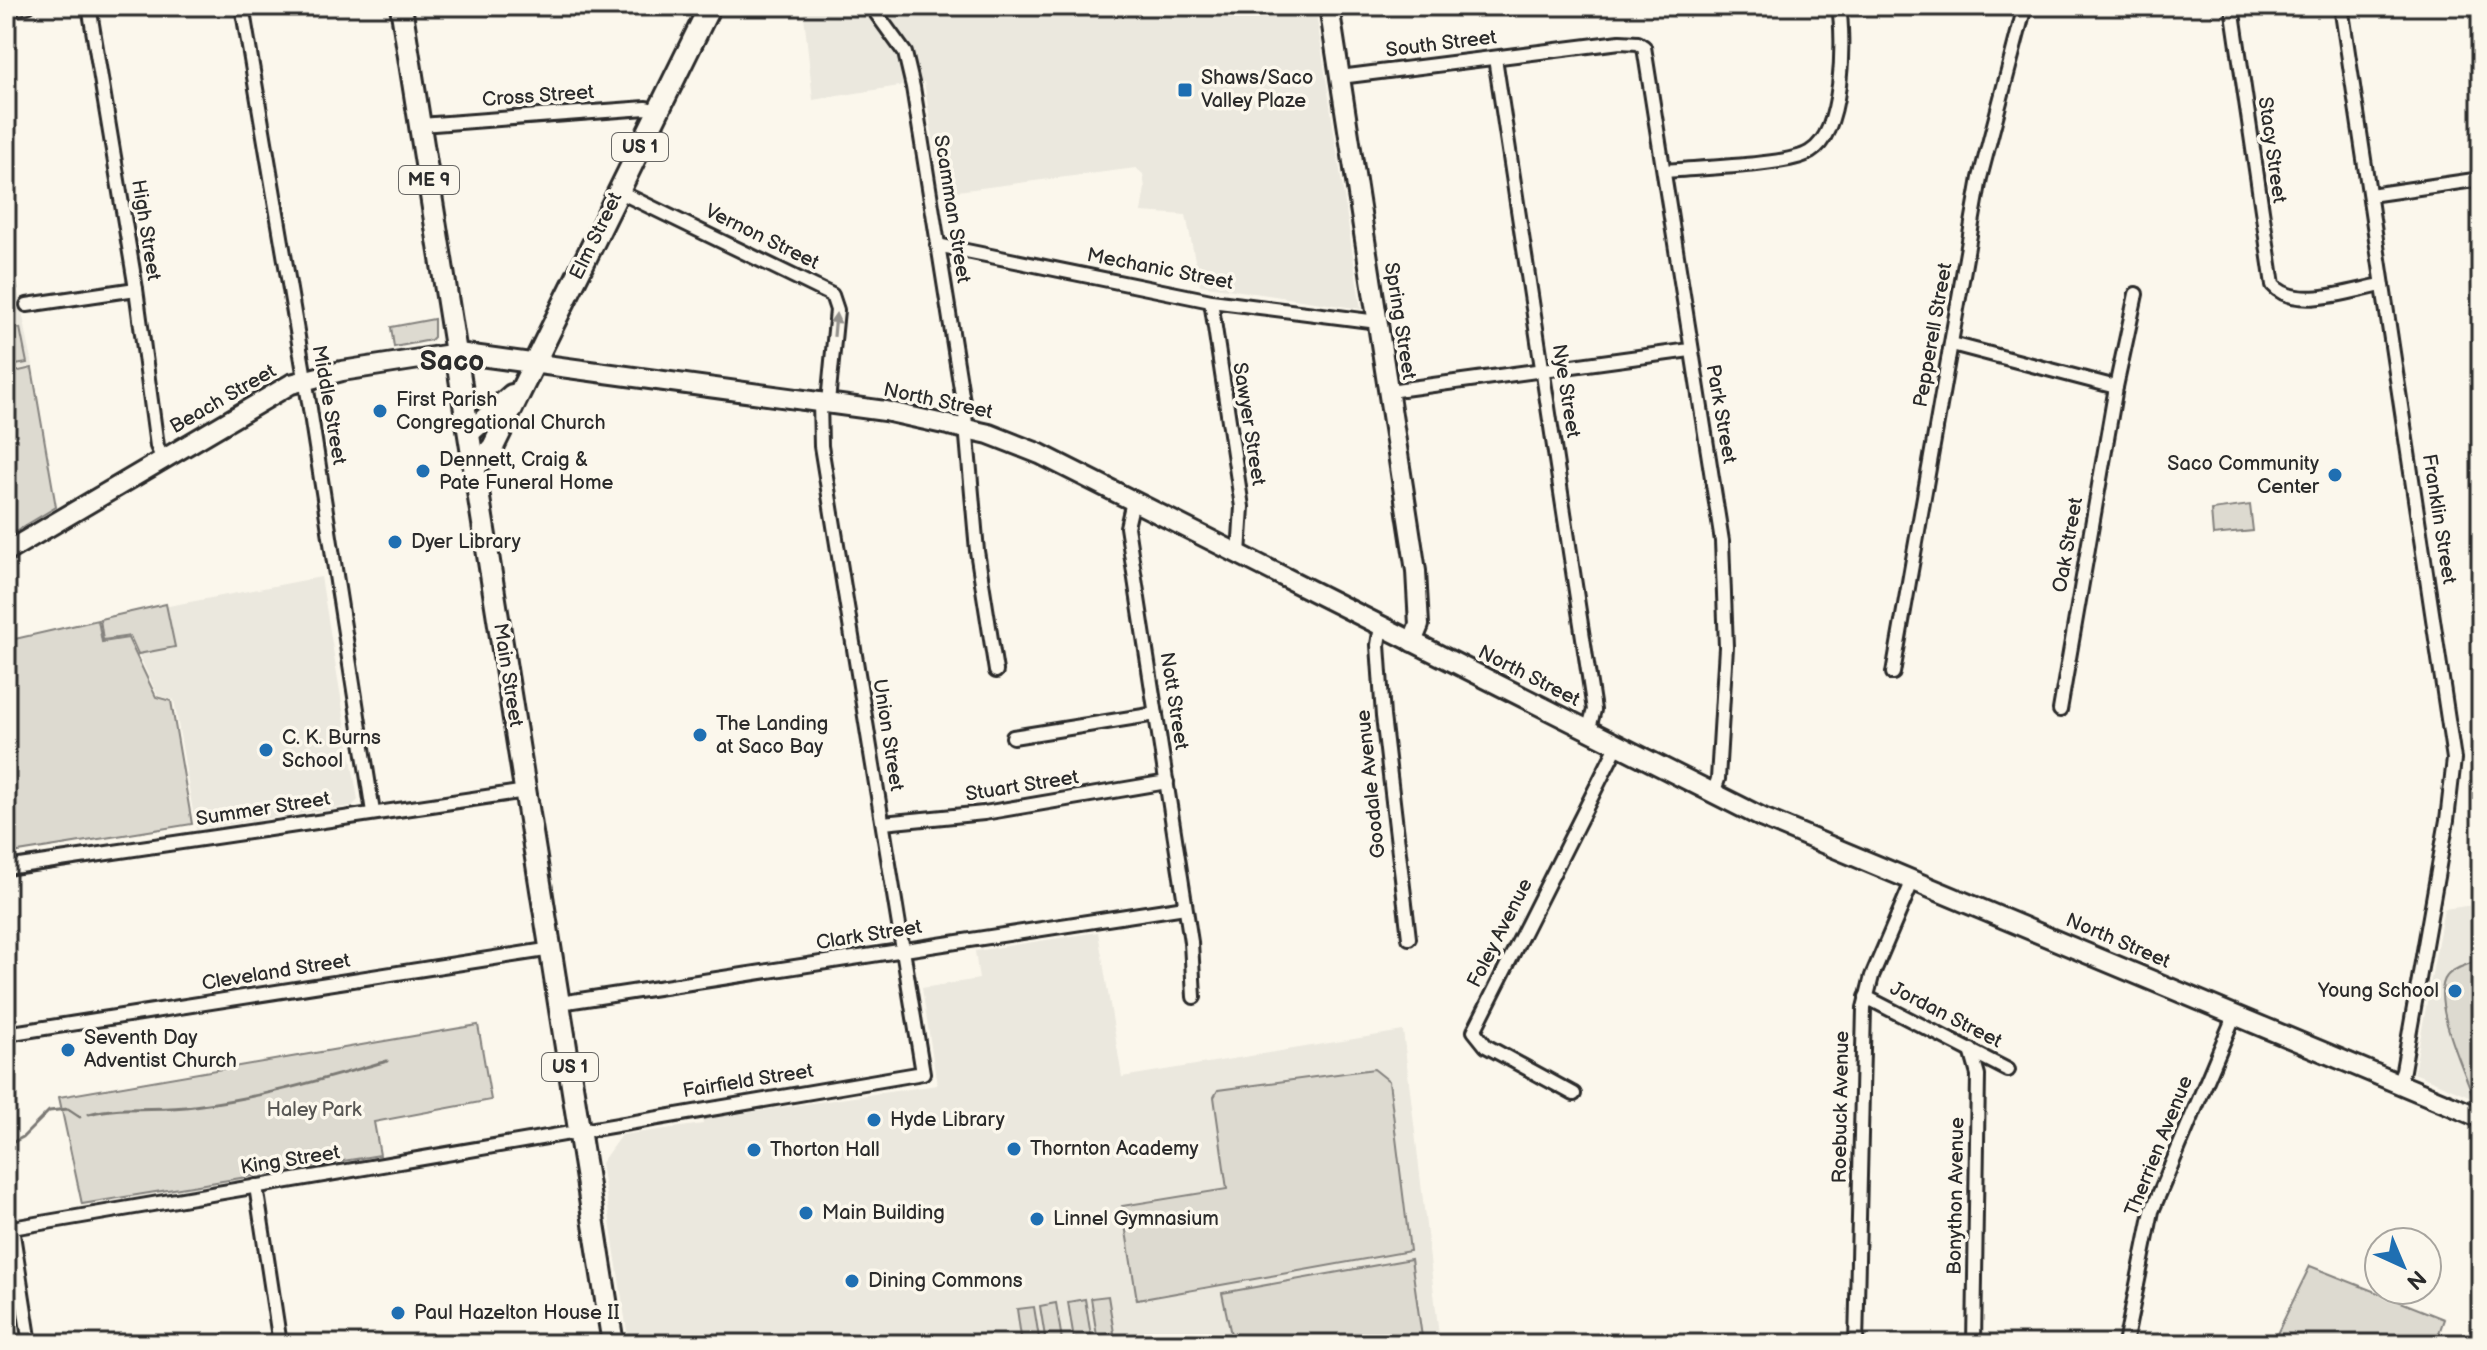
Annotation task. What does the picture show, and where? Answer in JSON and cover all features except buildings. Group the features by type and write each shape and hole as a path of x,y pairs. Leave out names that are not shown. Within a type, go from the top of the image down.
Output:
{"main road":[{"name":"Main Street","path":"401,6 613,1344"},
{"name":"Elm Street","path":"476,466 493,447 710,6"},
{"name":"Spring Street","path":"1329,6 1418,590 1419,625 1412,642"},
{"name":"Beach Street","path":"6,552 303,379 458,353 530,372"},
{"name":"Elm Street","path":"470,432 530,372"},
{"name":"North Street","path":"530,372 824,402 967,428 1023,446 1713,794 2481,1118"}],"street":[{"path":"6,10 28,6"},
{"name":"High Street","path":"89,6 136,289 157,446 163,460"},
{"name":"Middle Street","path":"242,6 373,812"},
{"name":"Scamman Street","path":"871,6 905,53 967,428 975,537 996,671"},
{"path":"1664,171 1798,157 1817,147 1828,127 1839,84 1843,42 1839,6"},
{"name":"Pepperell Street","path":"1893,673 1980,178 2025,6"},
{"name":"Stacy Street","path":"2232,6 2271,278 2283,294 2301,298 2382,285"},
{"name":"Franklin Street","path":"2341,6 2454,759 2442,852 2403,1070 2398,1083"},
{"name":"South Street","path":"1340,77 1620,42 1641,44"},
{"name":"Park Street","path":"1641,44 1647,57 1722,541 1725,661 1718,771 1713,794"},
{"name":"Nye Street","path":"1495,58 1594,710 1588,731"},
{"name":"Cross Street","path":"421,125 646,108 658,111"},
{"path":"2370,195 2481,179"},
{"name":"Vernon Street","path":"618,191 832,295 837,310 824,402"},
{"name":"Mechanic Street","path":"937,245 1211,301 1378,322"},
{"path":"27,305 136,289"},
{"name":"Oak Street","path":"2060,710 2116,387 2136,294"},
{"name":"Sawyer Street","path":"1211,301 1242,507 1239,554"},
{"path":"1952,344 2116,387"},
{"path":"1389,391 1690,350"},
{"name":"Union Street","path":"824,402 821,446 923,1073"},
{"name":"Nott Street","path":"1133,501 1127,527 1185,907 1194,997"},
{"name":"Goodale Avenue","path":"1381,626 1378,645 1383,716 1409,938"},
{"path":"1013,737 1156,714"},
{"name":"Foley Avenue","path":"1574,1094 1486,1046 1474,1031 1617,746"},
{"name":"Stuart Street","path":"883,823 984,813 1167,782"},
{"name":"Summer Street","path":"6,868 526,791"},
{"name":"Roebuck Avenue","path":"1856,1344 1866,997 1913,880"},
{"name":"Clark Street","path":"560,1003 1185,907"},
{"name":"Cleveland Street","path":"6,1034 552,949"},
{"name":"Jordan Street","path":"1866,997 2008,1070"},
{"name":"Therrien Avenue","path":"2125,1344 2152,1211 2235,1014"},
{"name":"Bonython Avenue","path":"1971,1050 1978,1075 1974,1344"},
{"name":"Fairfield Street","path":"581,1133 694,1110 923,1073"},
{"name":"King Street","path":"9,1229 581,1133"},
{"path":"256,1186 280,1344"},
{"path":"9,1229 30,1344"}],"shaded area":[{"path":"803,6 1315,6 1361,309 1200,285 1186,215 1141,212 1145,188 1143,174 1136,168 942,193 924,82 813,100"},
{"path":"6,290 18,292 33,366 6,372"},
{"name":"C. K. Burns School","path":"321,577 358,800 352,806 196,829 174,700 158,696 130,636 103,640 100,619"},
{"name":"Young School","path":"2481,904 2481,1101 2414,1073 2444,909"},
{"name":"Thornton Academy","path":"1098,932 1122,1077 1403,1031 1440,1344 629,1344 601,1163 621,1135 703,1124 702,1119 937,1085 922,988 979,979 975,951"}],"green space":[{"path":"6,220 17,288 6,286"},
{"path":"434,319 434,337 431,340 394,347 391,327"},
{"path":"20,328 27,363 10,366 6,331"},
{"path":"32,368 56,507 6,537 6,374"},
{"path":"2250,505 2253,531 2213,535 2211,510"},
{"path":"166,604 175,647 138,654 130,636 103,640 100,619"},
{"path":"98,620 102,642 128,638 156,697 171,701 192,824 6,854 6,641"},
{"path":"2481,959 2481,1100 2473,1096 2450,1035 2442,1000 2447,976"},
{"name":"Haley Park","path":"478,1025 491,1100 374,1122 380,1155 82,1204 59,1097"},
{"path":"1374,1069 1389,1081 1410,1251 1137,1300 1122,1206 1227,1189 1214,1097 1218,1090"},
{"path":"1411,1259 1423,1344 1233,1344 1222,1293"},
{"path":"2310,1266 2363,1287 2363,1306 2411,1306 2444,1319 2435,1344 2272,1344"},
{"path":"1108,1296 1114,1333 1097,1336 1091,1298"},
{"path":"1085,1299 1091,1336 1074,1339 1068,1302"},
{"path":"1056,1303 1062,1340 1046,1343 1040,1306"},
{"path":"1034,1307 1040,1344 1022,1344 1017,1309"}],"waterway":[{"path":"89,1114 219,1103 387,1061"},
{"path":"6,1146 23,1137 49,1111 68,1109 80,1117"}],"place":[{"name":"Shaws/Saco Valley Plaze","path":"1185,90"},
{"name":"First Parish Congregational Church","path":"380,411"},
{"name":"Dennett, Craig & Pate Funeral Home","path":"423,471"},
{"name":"Saco Community Center","path":"2335,475"},
{"name":"Dyer Library","path":"395,542"},
{"name":"The Landing at Saco Bay","path":"700,735"},
{"name":"C. K. Burns School","path":"266,750"},
{"name":"Young School","path":"2455,991"},
{"name":"Seventh Day Adventist Church","path":"68,1050"},
{"name":"Hyde Library","path":"874,1120"},
{"name":"Thornton Academy","path":"1014,1149"},
{"name":"Thorton Hall","path":"754,1150"},
{"name":"Main Building","path":"806,1213"},
{"name":"Linnel Gymnasium","path":"1037,1219"},
{"name":"Dining Commons","path":"852,1281"},
{"name":"Paul Hazelton House II","path":"398,1313"}],"district":[{"name":"Saco","path":"452,361"}]}
